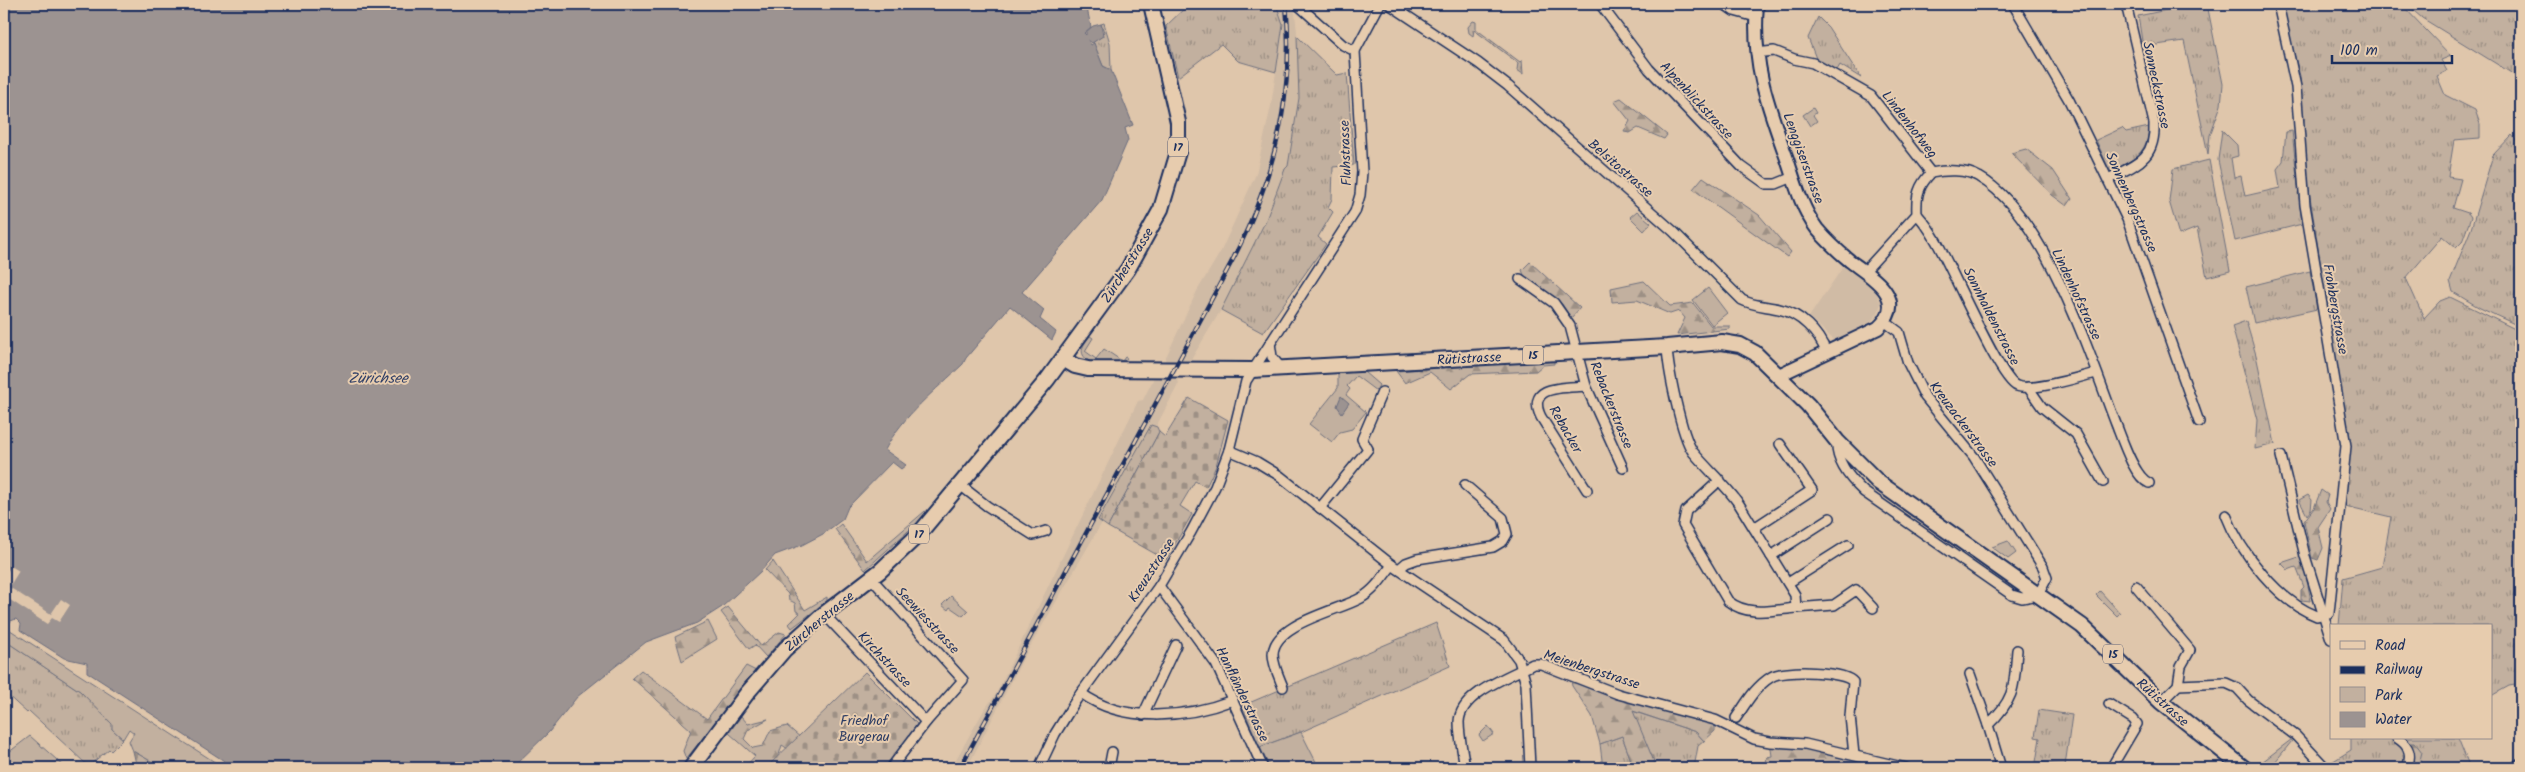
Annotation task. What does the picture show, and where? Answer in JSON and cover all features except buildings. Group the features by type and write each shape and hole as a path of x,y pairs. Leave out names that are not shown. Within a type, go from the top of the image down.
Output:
{"main road":[{"name":"Zürcherstrasse","path":"691,768 777,657 824,614 872,579 918,535 1064,359 1128,269 1157,216 1171,180 1178,152 1178,122 1175,104 1151,4"},
{"name":"Rütistrasse","path":"1064,359 1075,366 1088,369 1252,370 1732,343 1755,353 1779,375 1808,404 1837,441 1871,476 1901,500 2095,636 2161,702 2244,768"}],"street":[{"path":"1297,4 1343,46 1355,52 1380,4"},
{"name":"Belsitostrasse","path":"1389,4 1444,40 1508,86 1673,231 1742,300 1752,305 1781,309 1792,314 1820,337 1826,352"},
{"name":"Alpenblickstrasse","path":"1600,4 1649,69 1741,166 1766,184 1776,184 1793,177"},
{"path":"1724,4 1734,11 1756,17"},
{"name":"Lenggiserstrasse","path":"1757,4 1756,53 1764,94 1793,177 1810,217 1819,231 1833,246 1884,287 1888,296 1889,307 1884,321"},
{"name":"Sonnenbergstrasse","path":"2013,4 2065,92 2108,179 2137,244 2199,422"},
{"name":"Sonneckstrasse","path":"2108,179 2145,158 2153,145 2154,136 2154,123 2126,4"},
{"name":"Frohbergstrasse","path":"2278,4 2296,87 2305,205 2346,446 2329,612 2323,615"},
{"name":"Lindenhofweg","path":"1756,53 1774,51 1794,60 1812,63 1871,96 1931,173"},
{"name":"Fluhstrasse","path":"1252,370 1347,226 1357,203 1362,172 1355,52"},
{"name":"Lindenhofstrasse","path":"1931,173 1953,171 1973,174 1987,183 2010,204 2040,247 2059,283 2125,446 2140,477 2149,483"},
{"path":"1865,270 1917,214 1916,198 1919,186 1931,173"},
{"name":"Sonnhaldenstrasse","path":"1917,214 1936,239 2004,372 2015,386 2028,387"},
{"name":"Rebackerstrasse","path":"1520,279 1557,305 1572,331 1586,386 1623,468"},
{"path":"1779,375 1871,332 1884,321"},
{"name":"Kreuzackerstrasse","path":"1884,321 1899,332 1908,364 1925,398 1974,457 2046,575 2045,585 2038,596"},
{"path":"1270,342 1272,357 1281,368"},
{"path":"1667,347 1682,432 1693,451 1731,492 1795,595 1796,608"},
{"name":"Kreuzstrasse","path":"1039,768 1055,734 1080,693 1159,586 1215,488 1229,450 1242,393 1252,370"},
{"path":"2096,373 2063,382 2028,387 2042,407 2076,434 2103,482"},
{"name":"Rebacker","path":"1586,386 1547,390 1539,397 1537,404 1540,416 1587,490"},
{"path":"1320,508 1368,448 1362,439 1382,392"},
{"path":"1754,528 1812,490 1797,464 1780,444"},
{"path":"1229,450 1271,470 1395,567 1504,640 1516,656 1526,684 1530,768"},
{"path":"2281,456 2301,542 2330,635"},
{"path":"1720,480 1686,510 1683,525 1728,602 1739,609 1758,612 1834,605 1856,590 1873,608"},
{"path":"960,485 987,506 1033,534 1046,531"},
{"path":"1283,687 1273,653 1276,642 1286,630 1360,599 1395,567 1417,559 1493,547 1503,541 1507,534 1503,518 1465,485"},
{"path":"2226,515 2234,533 2248,554 2285,597 2309,614 2323,615"},
{"path":"1771,556 1830,518"},
{"path":"1788,583 1848,545"},
{"name":"Seewiesstrasse","path":"872,579 961,675 963,680 926,722"},
{"name":"Hanfländerstrasse","path":"1159,586 1208,650 1233,700 1263,768"},
{"path":"2136,586 2190,650 2181,666 2178,685 2161,702"},
{"name":"Kirchstrasse","path":"824,614 926,722"},
{"path":"1143,715 1176,645"},
{"path":"1988,725 2006,707 2012,694 2017,650"},
{"name":"Meienbergstrasse","path":"1465,768 1459,721 1462,708 1469,699 1485,688 1533,664 1541,664 1618,694 1715,720 1754,739 1805,744 1906,768"},
{"path":"1736,718 1757,688 1774,675 1795,672 1845,676 1852,679 1853,685 1850,716 1854,755"},
{"path":"1970,674 2001,768"},
{"path":"2178,685 2226,683 2237,688 2248,700 2296,736 2326,768"},
{"path":"1080,693 1088,699 1124,711 1162,716 1213,708 1233,700"},
{"path":"2109,704 2133,719 2137,724 2111,768"},
{"path":"891,768 926,722"},
{"path":"2400,740 2409,750 2407,768"},
{"path":"1109,768 1112,752"}],"shaded area":[{"path":"1276,4 1294,4 1299,51 1299,98 1288,166 1285,169 1266,220 1221,310 1189,363 1182,361 1175,375 1179,383 1140,457 1023,659 967,768 951,768 984,710 996,694 1138,401 1143,400 1156,374 1173,363 1174,361 1166,363 1165,359 1197,291 1221,251 1256,174 1271,106 1283,24"},
{"path":"1845,264 1873,286 1881,303 1878,313 1871,322 1834,340 1809,317"}],"green space":[{"path":"1189,4 1276,4 1283,24 1276,72 1238,61 1221,44 1178,77 1166,26"},
{"path":"2195,4 2207,4 2223,84 2221,105 2210,135 2208,154 2184,41 2143,47 2138,16"},
{"path":"2281,4 2401,4 2451,56 2441,60 2447,71 2437,76 2445,95 2475,110 2480,124 2480,138 2454,140 2448,177 2461,179 2453,208 2468,213 2471,217 2462,242 2456,248 2442,236 2406,278 2424,318 2440,301 2450,297 2521,332 2521,684 2509,686 2492,695 2492,624 2339,624 2343,578 2382,567 2391,517 2345,506 2349,448 2305,164 2300,76"},
{"path":"2406,4 2521,4 2521,79 2422,18"},
{"path":"1818,17 1828,27 1861,78 1840,65 1836,72 1817,61 1808,38"},
{"path":"1473,21 1476,22 1476,29 1520,62 1522,60 1523,74 1517,70 1518,63 1474,30 1473,36 1469,33 1468,27"},
{"path":"1104,23 1110,43 1111,70 1103,66 1093,42 1104,32 1101,24"},
{"path":"1297,36 1337,75 1347,73 1354,165 1333,167 1332,199 1328,207 1333,212 1318,237 1326,244 1263,333 1221,310 1266,220 1285,169 1288,166 1299,98"},
{"path":"1621,98 1667,135 1664,139 1638,128 1630,133 1624,132 1630,121 1614,101"},
{"path":"1813,108 1816,113 1813,115 1817,121 1810,126 1803,115"},
{"path":"2149,127 2146,143 2139,154 2128,163 2114,170 2109,169 2096,140 2122,128 2126,132"},
{"path":"2222,130 2237,145 2238,156 2231,158 2234,178 2241,176 2245,196 2280,188 2277,169 2283,161 2286,132 2292,131 2302,224 2235,241 2218,160"},
{"path":"2512,135 2521,147 2521,327 2480,308 2453,292 2450,281 2471,229 2493,155"},
{"path":"2026,149 2053,170 2072,199 2067,206 2052,195 2011,153"},
{"path":"2209,160 2230,271 2207,277 2197,228 2179,235 2169,201 2173,169"},
{"path":"1703,177 1759,215 1791,252 1787,257 1693,189"},
{"path":"1637,211 1651,223 1644,231 1630,217"},
{"path":"1530,262 1580,308 1571,318 1562,304 1526,280 1522,270"},
{"path":"2310,271 2317,309 2254,323 2246,287"},
{"path":"1644,281 1670,306 1693,303 1711,326 1730,326 1730,329 1677,335 1685,318 1679,311 1670,314 1637,300 1612,302 1611,288"},
{"path":"1708,288 1727,313 1712,325 1693,300"},
{"path":"2246,321 2256,355 2275,444 2255,449 2257,420 2232,326"},
{"path":"1090,336 1093,338 1085,351 1096,359 1104,349 1122,361 1125,357 1127,358 1123,363 1089,361 1083,355 1082,349"},
{"path":"1554,360 1554,364 1543,365 1536,371 1470,374 1451,389 1430,372 1405,383 1396,371"},
{"path":"1364,372 1379,385 1376,391 1356,376 1347,386 1350,389 1346,395 1366,412 1352,429 1340,432 1332,442 1309,424 1338,388 1338,373"},
{"path":"1189,398 1228,420 1216,466 1206,487 1195,481 1180,506 1192,514 1166,560 1108,527 1159,432 1165,437"},
{"path":"1151,425 1157,427 1159,432 1108,527 1098,520"},
{"path":"2321,490 2328,495 2326,502 2330,509 2318,527 2323,548 2318,560 2312,558 2304,521 2314,508"},
{"path":"2308,495 2312,500 2311,510 2307,515 2299,500"},
{"path":"925,511 928,513 865,570 835,529 841,524 867,561"},
{"path":"2008,541 2016,553 2008,559 1992,547"},
{"path":"2302,556 2311,601 2301,600 2301,590 2304,587 2296,567 2288,570 2281,563"},
{"path":"773,561 805,610 827,597 827,601 792,628 789,624 800,613 796,611 795,603 789,600 788,594 765,570"},
{"path":"2100,591 2120,613 2117,616 2096,595"},
{"path":"951,596 968,611 963,616 950,607 948,610 942,605"},
{"path":"728,607 761,646 779,632 786,634 766,657 755,645 749,649 721,612"},
{"path":"708,621 717,639 682,661 675,637"},
{"path":"1436,623 1450,666 1301,732 1260,747 1242,706"},
{"path":"4,626 224,768 163,768 133,751 129,741 134,733 129,729 123,739 112,729 112,724 80,691 4,640"},
{"path":"4,640 80,691 113,724 112,729 123,739 111,751 109,749 91,764 85,763 29,711 27,713 4,692"},
{"path":"746,666 756,671 686,759 683,751 691,730 632,678 641,670 707,719"},
{"name":"Friedhof Burgerau","path":"865,672 917,724 886,768 771,768 768,766"},
{"path":"1570,676 1715,720 1715,731 1704,741 1696,732 1633,711 1655,764 1654,768 1619,768 1632,763 1622,736 1600,744 1592,716 1572,686"},
{"path":"2039,710 2072,715 2065,766 2036,762 2040,738 2035,737"},
{"path":"1632,711 1696,732 1704,741 1698,746 1694,768 1654,768 1655,764"},
{"path":"741,716 748,724 768,719 748,730 744,739 753,748 763,746 770,731 787,726 808,744 800,757 782,745 776,765 780,768 744,768 755,756 729,733"},
{"path":"1488,726 1494,734 1483,741 1479,735"},
{"path":"1301,732 1319,768 1270,768 1260,747"},
{"path":"30,736 66,768 7,768 4,764 4,756"},
{"path":"1622,736 1632,763 1619,768 1603,768 1600,744"},
{"path":"2296,736 2275,762 2279,768 2263,768 2258,765"},
{"path":"2351,740 2459,740 2470,768 2418,768 2421,761 2410,761 2402,768 2322,768 2351,750"},
{"path":"1770,742 1865,758 1866,768 1765,768 1767,757 1772,756"},
{"path":"2404,743 2415,743 2422,752 2418,768 2402,768 2410,761"},
{"path":"133,751 163,768 137,768"}],"water":[{"name":"Zürichsee","path":"4,4 1086,4 1091,27 1084,33 1086,35 1086,32 1093,26 1101,24 1103,36 1092,43 1088,40 1091,45 1094,43 1103,66 1111,70 1133,125 1125,128 1128,140 1102,200 1022,292 1044,310 1040,319 1056,332 1052,340 1010,306 963,364 920,404 892,438 885,450 906,465 901,469 892,462 848,507 843,519 823,534 802,545 775,555 761,571 722,607 697,623 646,642 577,697 549,732 512,768 235,768 87,672 87,663 64,658 20,630 21,624 16,619 8,622 4,620"},
{"path":"1341,396 1349,403 1342,413 1337,406"}],"pier":[{"path":"11,566 19,571 9,587 51,614 61,599 70,605 59,622 52,618 47,624 4,596 6,588 4,577"}],"railway":[{"path":"960,768 1246,232 1270,169 1284,105 1288,38 1286,4"}]}
